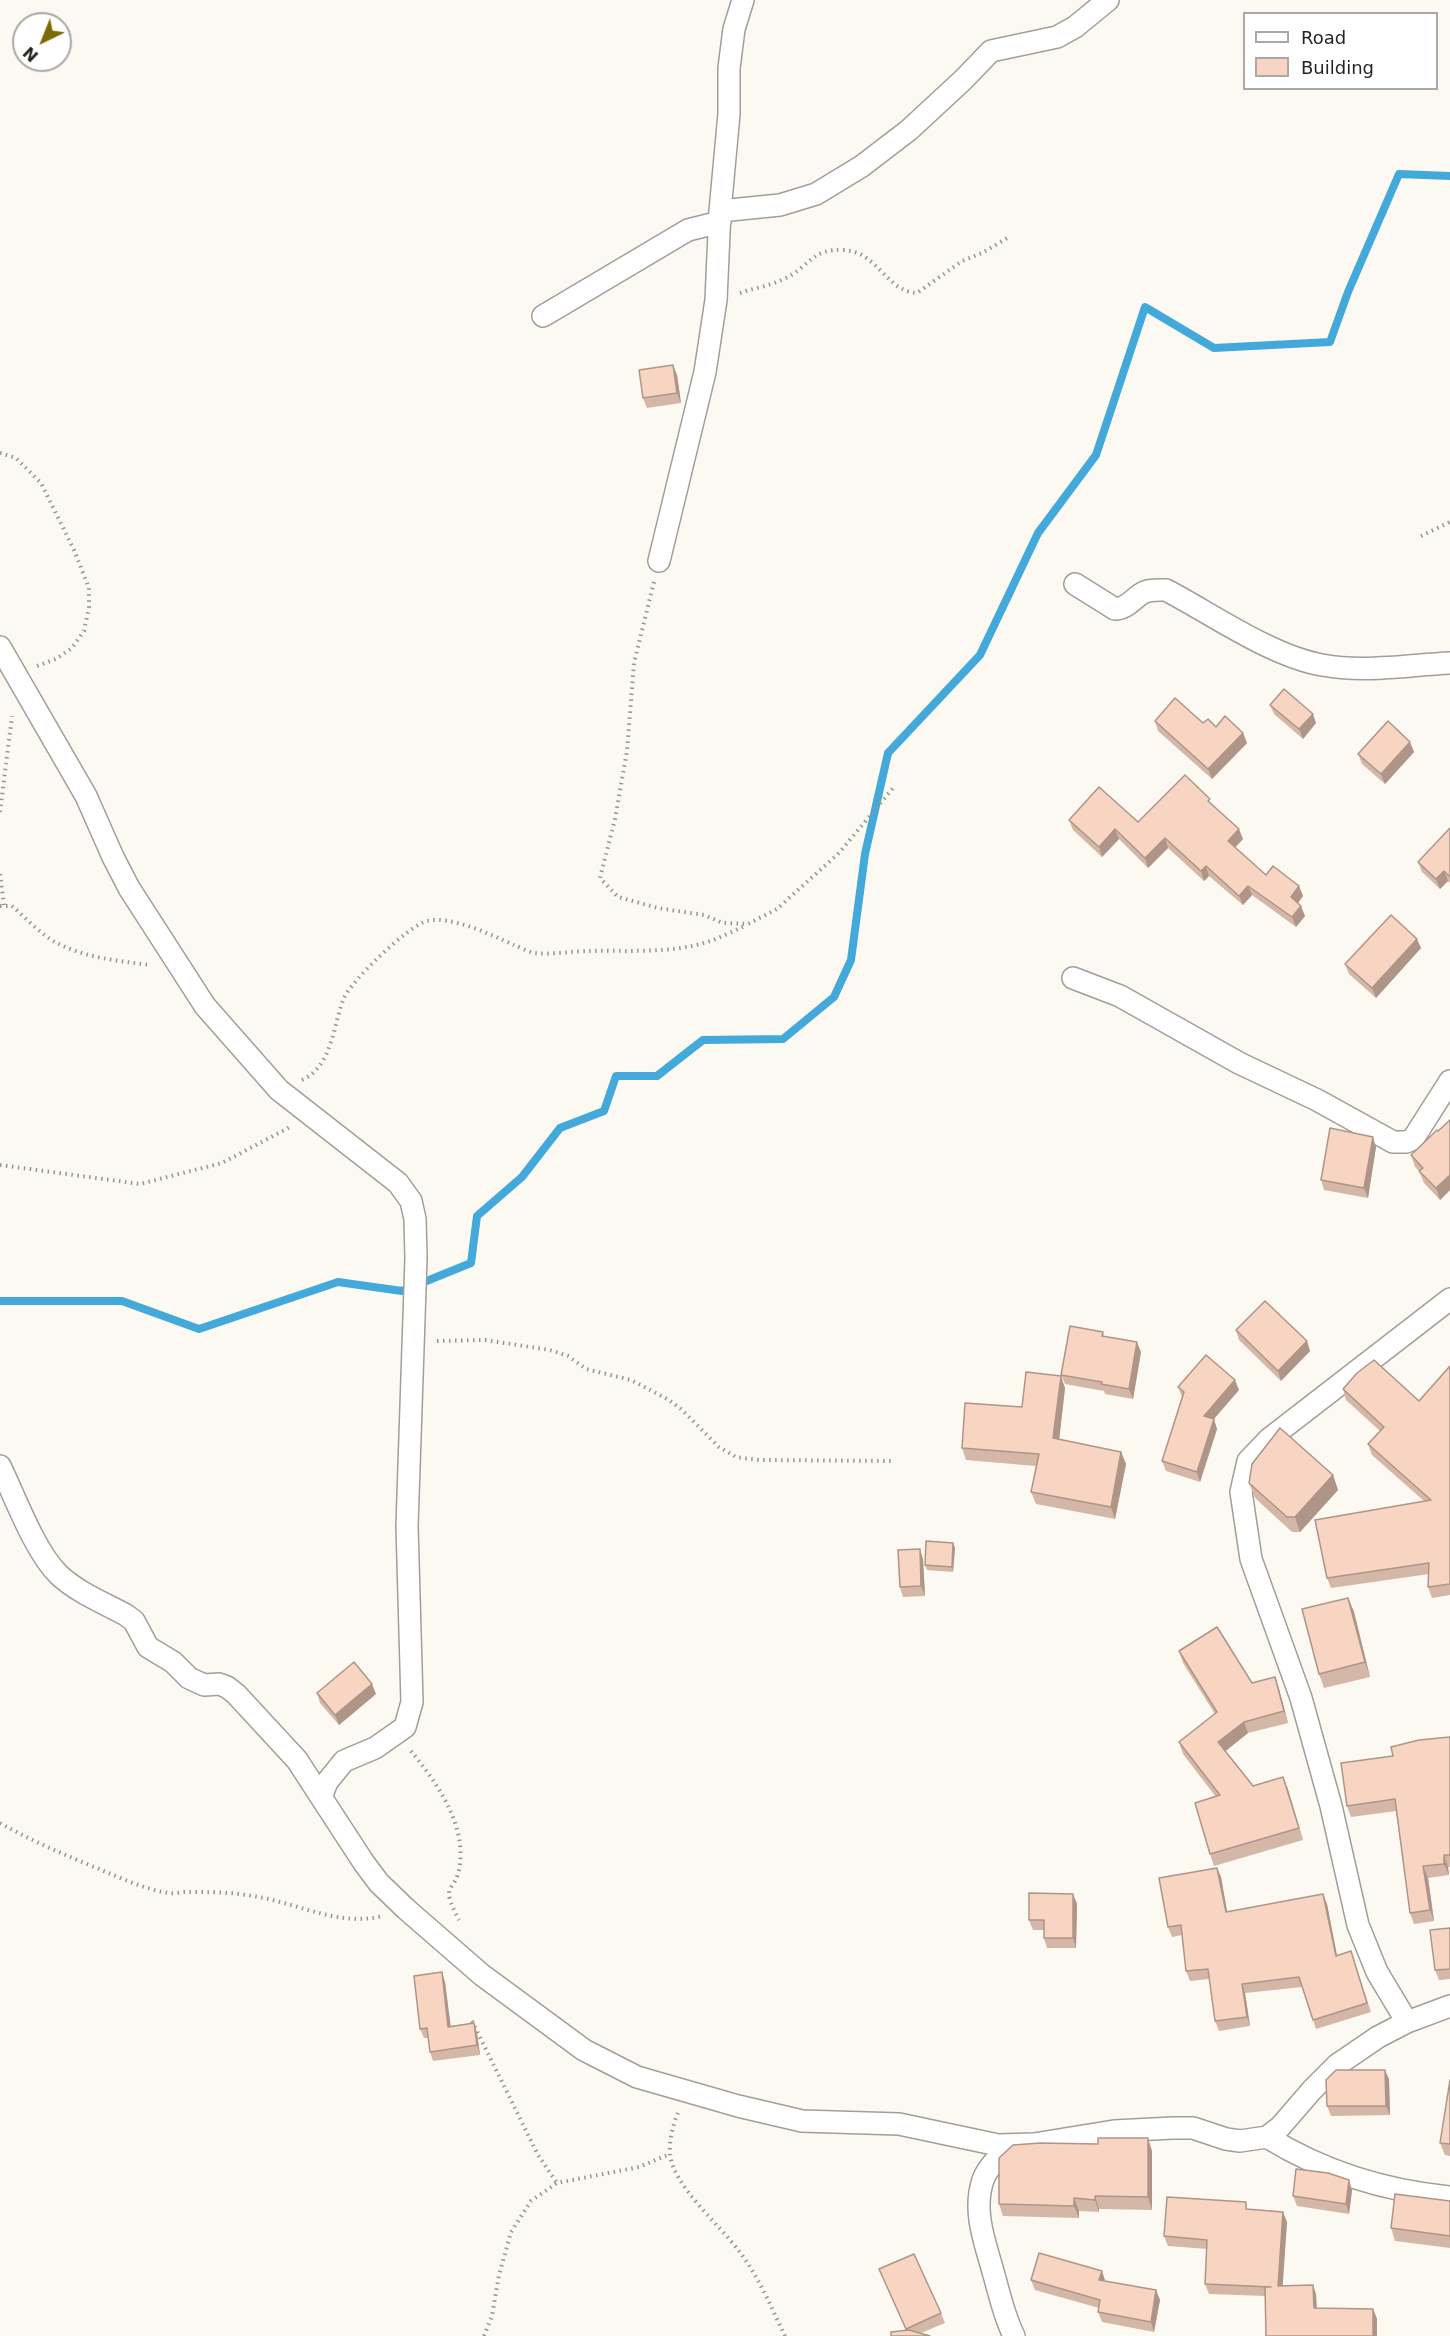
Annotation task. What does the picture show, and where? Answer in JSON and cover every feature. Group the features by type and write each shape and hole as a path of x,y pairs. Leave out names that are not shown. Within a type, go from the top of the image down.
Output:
{"street":[{"path":"659,561 705,372 716,300 720,216 729,114 729,68 732,39 743,0"},
{"path":"543,316 688,230 720,216 780,205 816,194 862,166 909,130 963,81 991,51 1057,37 1075,27 1108,0"},
{"path":"1076,584 1115,609 1122,609 1142,593 1166,590 1262,643 1288,655 1322,665 1359,668 1450,663"},
{"path":"0,647 86,796 113,857 155,930 205,1006 279,1090 398,1183 411,1201 415,1219 416,1258 407,1526 412,1702 405,1727 375,1748 344,1761 327,1782 321,1797"},
{"path":"1073,978 1120,996 1239,1063 1308,1095 1393,1142 1406,1142 1413,1139 1450,1082"},
{"path":"1407,2022 1377,1972 1358,1925 1304,1708 1251,1559 1241,1492 1248,1461 1269,1439 1450,1299"},
{"path":"0,1466 39,1546 51,1567 60,1577 134,1621 148,1647 173,1662 197,1683 219,1684 236,1694 297,1760 364,1863 406,1909 465,1962 584,2050 638,2077 738,2106 802,2121 899,2124 976,2141 1012,2145 1034,2144 1114,2131 1173,2128 1193,2128 1226,2139 1240,2141 1267,2137 1280,2127 1312,2090 1337,2066 1378,2037 1407,2022 1450,2006"},
{"path":"1267,2137 1307,2160 1336,2171 1399,2189 1450,2197"},
{"path":"1012,2145 985,2176 980,2192 980,2217 983,2240 1004,2312 1014,2336"}],"path":[{"path":"716,300 785,279 814,257 832,250 859,253 883,272 898,288 917,293 962,261 982,253 1009,237"},
{"path":"0,453 16,458 41,483 74,550 89,588 89,607 84,631 72,648 56,659 16,674 0,812"},
{"path":"1421,536 1450,522"},
{"path":"659,561 634,663 627,751 615,819 600,878 618,897 658,908 704,915 723,923 748,924"},
{"path":"279,1090 307,1078 323,1060 331,1045 344,998 350,987 377,959 416,925 429,920 446,921 494,936 533,953 654,950 708,942 777,909 839,853 893,788"},
{"path":"0,874 2,906 12,906 57,944 83,953 116,961 151,965 159,969"},
{"path":"0,1165 140,1184 222,1163 311,1116"},
{"path":"412,1341 485,1340 550,1350 568,1356 586,1369 631,1380 669,1400 719,1447 736,1457 759,1460 891,1461"},
{"path":"398,1734 436,1782 452,1815 460,1846 460,1866 447,1892 448,1900 459,1920"},
{"path":"0,1823 37,1843 86,1864 132,1883 169,1893 226,1893 256,1896 292,1903 336,1918 364,1921 406,1909"},
{"path":"472,2021 532,2145 557,2183"},
{"path":"686,2090 671,2135 670,2154 676,2172 745,2260 763,2289 785,2336"},
{"path":"484,2336 492,2316 499,2275 511,2232 531,2201 557,2183 639,2167 670,2154"}],"building":[{"path":"673,365 677,393 643,398 639,370"},
{"path":"1284,689 1313,714 1299,729 1270,705"},
{"path":"1175,698 1203,723 1208,719 1216,727 1225,716 1243,733 1208,769 1155,721"},
{"path":"1388,721 1410,742 1381,774 1358,754"},
{"path":"1185,775 1210,799 1208,801 1239,829 1228,841 1266,875 1273,866 1299,886 1291,897 1301,906 1292,917 1248,886 1239,896 1206,866 1201,871 1165,838 1145,858 1115,829 1099,847 1069,820 1099,787 1138,822"},
{"path":"1450,828 1450,875 1444,871 1436,879 1418,862"},
{"path":"1391,915 1417,939 1372,988 1345,964"},
{"path":"1450,1120 1450,1175 1436,1188 1419,1171 1423,1168 1411,1155"},
{"path":"1330,1128 1373,1137 1364,1188 1321,1180"},
{"path":"1265,1301 1307,1341 1278,1371 1236,1330"},
{"path":"1070,1326 1103,1332 1102,1336 1137,1342 1129,1389 1061,1375"},
{"path":"1206,1355 1235,1380 1204,1416 1214,1419 1197,1472 1162,1461 1184,1392 1178,1387"},
{"path":"1374,1360 1419,1401 1450,1366 1450,1584 1428,1587 1429,1563 1327,1578 1315,1520 1431,1500 1368,1444 1384,1427 1343,1389 1357,1373"},
{"path":"1026,1372 1061,1376 1053,1438 1121,1452 1111,1507 1031,1492 1039,1454 962,1448 965,1403 1022,1407"},
{"path":"1280,1428 1333,1475 1295,1517 1287,1517 1249,1483 1252,1464"},
{"path":"926,1541 953,1543 952,1567 925,1565"},
{"path":"920,1549 921,1586 900,1587 898,1550"},
{"path":"1348,1598 1365,1662 1319,1674 1302,1609"},
{"path":"1217,1627 1252,1683 1275,1677 1284,1711 1244,1722 1218,1742 1253,1786 1283,1777 1299,1828 1210,1854 1195,1803 1220,1795 1179,1742 1217,1712 1179,1651"},
{"path":"354,1662 372,1684 335,1715 317,1693"},
{"path":"1450,1737 1450,1855 1444,1855 1444,1864 1423,1866 1430,1910 1410,1913 1395,1799 1347,1806 1341,1763 1393,1756 1391,1747 1419,1740"},
{"path":"1217,1868 1226,1912 1323,1894 1336,1956 1351,1951 1367,2003 1313,2020 1299,1977 1242,1984 1247,2017 1215,2021 1208,1969 1186,1971 1181,1925 1168,1927 1159,1878"},
{"path":"1029,1893 1073,1894 1073,1938 1044,1938 1044,1920 1029,1920"},
{"path":"1450,1928 1450,1969 1435,1970 1430,1930"},
{"path":"442,1972 448,2027 474,2023 477,2045 430,2052 427,2028 420,2029 414,1976"},
{"path":"1336,2070 1385,2070 1386,2106 1327,2106 1326,2080"},
{"path":"1450,2080 1450,2144 1440,2143"},
{"path":"1098,2138 1148,2138 1148,2197 1095,2196 1095,2200 1074,2198 1074,2206 999,2204 999,2158 1013,2145 1098,2144"},
{"path":"1296,2169 1328,2173 1349,2180 1346,2204 1293,2196"},
{"path":"1395,2194 1450,2201 1450,2236 1391,2228"},
{"path":"1167,2197 1246,2202 1246,2209 1283,2212 1278,2286 1313,2285 1314,2308 1373,2309 1373,2336 1266,2336 1265,2287 1271,2287 1205,2284 1207,2240 1164,2236"},
{"path":"1039,2253 1102,2271 1099,2280 1156,2290 1151,2322 1098,2312 1100,2300 1031,2280"},
{"path":"914,2254 941,2313 906,2329 879,2269"},
{"path":"909,2330 930,2336 891,2336 891,2332"}],"waterway":[{"path":"0,1301 122,1301 199,1329 338,1282 402,1291 471,1263 477,1216 522,1177 560,1128 604,1111 616,1076 657,1076 703,1040 783,1039 834,997 851,960 865,854 888,753 980,655 1038,533 1096,455 1145,307 1214,348 1330,342 1348,292 1399,174 1450,176"}]}
